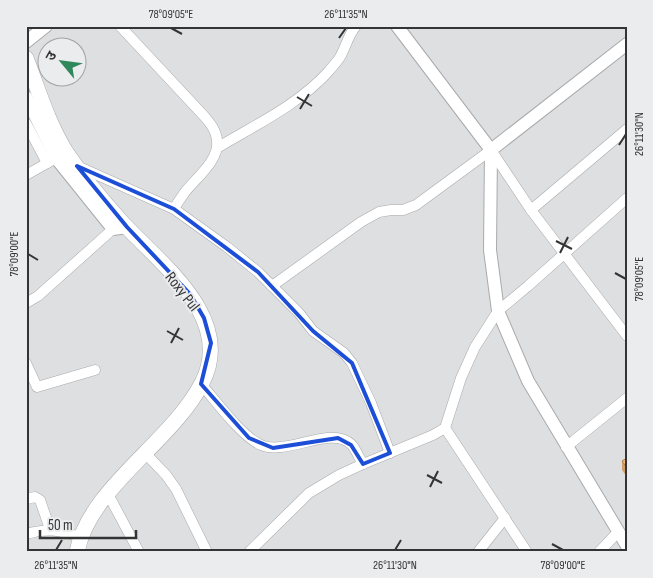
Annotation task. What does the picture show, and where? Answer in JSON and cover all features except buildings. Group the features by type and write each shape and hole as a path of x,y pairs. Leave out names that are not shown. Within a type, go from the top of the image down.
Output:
{"main road":[{"name":"Roxy Pul","path":"26,58 48,116 66,151 120,228 190,294 204,318 211,343 208,369 201,384 181,415 92,514 78,545"}],"street":[{"path":"26,42 46,26"},
{"path":"120,26 204,116 218,138 213,158 184,193 174,209"},
{"path":"217,148 298,98 313,86 340,57 348,37 356,26"},
{"path":"397,26 491,150 531,210 627,336"},
{"path":"272,286 379,212 403,210 416,204 491,150 627,44"},
{"path":"26,98 52,160"},
{"path":"26,123 52,160 120,228 38,296 26,303"},
{"path":"531,210 627,129"},
{"path":"491,150 490,250 498,311 528,382 627,546"},
{"path":"26,175 52,160"},
{"path":"76,166 174,209 227,247 272,286 314,331 344,353 352,363 371,403 390,453"},
{"path":"249,552 309,493 339,475 433,436 445,428 461,378 475,347 498,311 565,255 626,199"},
{"path":"26,362 36,388 95,370"},
{"path":"201,384 249,438 261,445 273,448 328,438 338,438 351,444 363,464"},
{"path":"566,447 627,398"},
{"path":"445,428 527,552"},
{"path":"145,453 166,475 176,489 207,552"},
{"path":"108,494 138,552"},
{"path":"26,499 35,497 40,500 50,529"},
{"path":"478,552 505,518"},
{"path":"26,534 50,529 64,532 78,545"},
{"path":"599,552 618,532"}],"highlighted area":[{"path":"77,166 174,209 258,272 313,331 352,363 390,453 363,464 351,445 338,438 273,448 249,438 201,384 211,343 204,318 190,294 127,227"}]}
